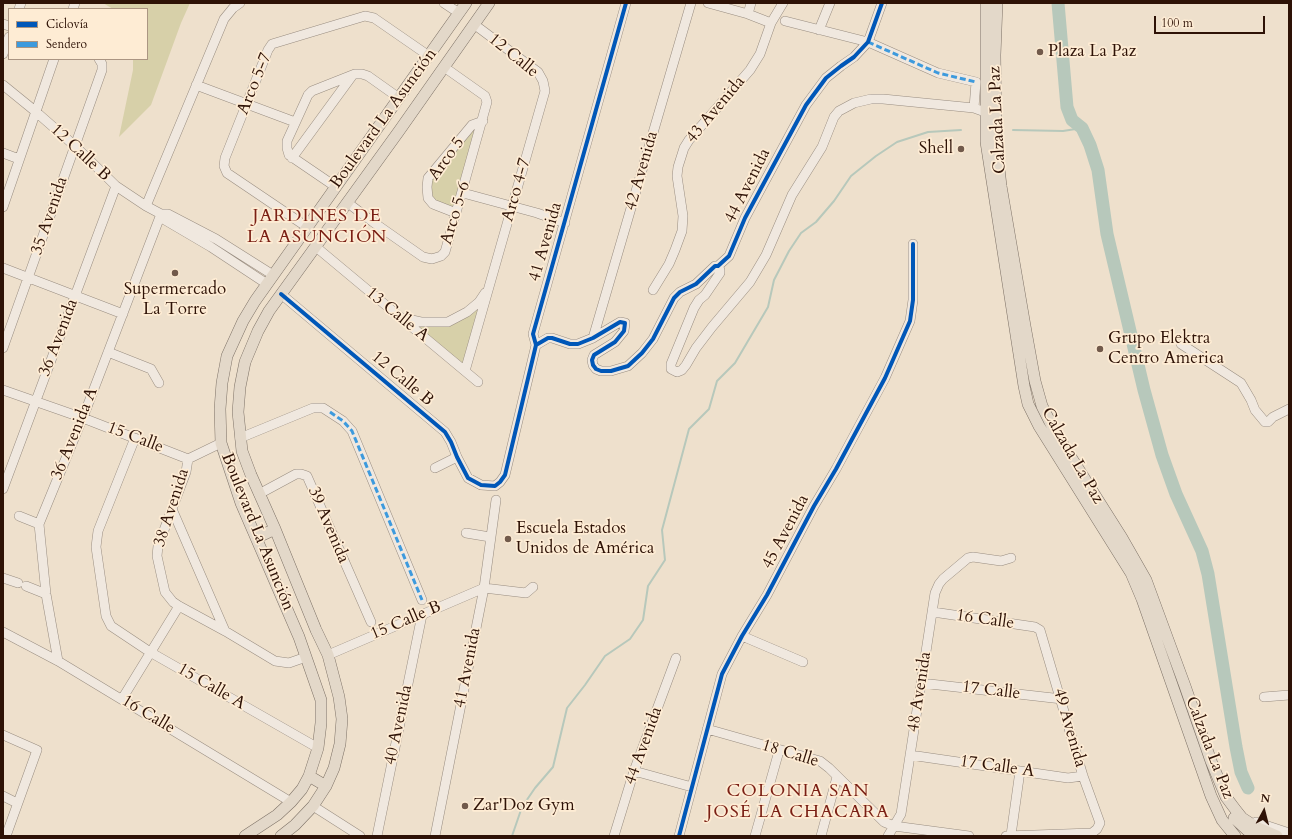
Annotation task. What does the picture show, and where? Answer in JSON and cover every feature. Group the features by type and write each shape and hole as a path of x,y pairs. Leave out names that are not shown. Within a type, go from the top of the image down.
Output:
{"main road":[{"name":"Boulevard La Asunción","path":"245,836 257,833 291,802 302,789 309,776 318,748 321,723 321,700 299,637 241,503 221,444 220,408 222,383 227,356 243,321 270,279 466,3"},
{"name":"Boulevard La Asunción","path":"281,836 295,825 313,806 326,786 334,768 340,744 342,719 339,696 328,656 242,451 238,412 240,388 245,362 258,330 281,294 348,203 489,3"},
{"name":"Calzada La Paz","path":"986,3 986,142 1028,404 1039,426 1131,573 1142,599 1211,796 1222,820 1235,836"},
{"name":"Calzada La Paz","path":"997,3 995,63 996,142 1001,186 1031,363 1042,406 1055,432 1122,538 1146,580 1211,761 1226,797 1242,818 1256,827 1277,836"},
{"path":"446,32 462,42"},
{"path":"383,121 399,131"},
{"path":"322,206 337,218"},
{"path":"270,279 274,286 278,286 296,273"},
{"path":"228,464 244,457"},
{"path":"256,538 275,530"},
{"path":"299,637 316,630"},
{"path":"309,776 326,786"},
{"path":"1226,797 1229,813 1247,830 1259,836"}],"street":[{"path":"146,206 224,19 233,8 240,3"},
{"path":"444,3 459,13"},
{"name":"41 Avenida","path":"495,486 505,475 536,345 533,334 626,3"},
{"name":"42 Avenida","path":"593,338 691,3"},
{"path":"708,3 748,14 771,23"},
{"path":"748,14 751,3"},
{"name":"43 Avenida","path":"652,290 669,264 682,230 683,216 677,176 678,167 684,148 689,140 750,70 760,54 771,23 783,3"},
{"path":"819,30 830,3"},
{"name":"44 Avenida","path":"593,338 620,322 625,323 622,334 614,342 594,355 592,360 596,369 601,371 611,371 628,366 653,339 674,298 680,292 696,284 715,266 718,266 729,256 745,218 806,105 826,78 854,57 868,42 882,3"},
{"name":"Arco 5-7","path":"307,227 227,173 224,166 225,158 268,50 272,44 365,16 374,18 429,56"},
{"path":"785,22 868,42 938,73 976,82 974,108"},
{"name":"12 Calle","path":"474,24 538,72 543,81 545,91"},
{"path":"3,54 8,40"},
{"path":"3,207 54,60"},
{"name":"35 Avenida","path":"3,348 7,328 29,278 102,70 100,60"},
{"name":"Arco 5-6","path":"348,203 419,255 428,259 437,258 444,252 487,107 487,100 485,96 444,67"},
{"path":"336,186 289,155 287,141 308,95 312,91 352,76 362,74 368,76 399,98"},
{"path":"292,158 352,76"},
{"name":"12 Calle B","path":"3,85 75,146 116,186 161,214 165,220 270,279"},
{"path":"196,85 295,122"},
{"name":"Arco 4-7","path":"465,371 545,91"},
{"name":"44 Avenida","path":"718,266 720,273 694,308 670,364 671,369 676,372 682,370 712,327 750,282 766,255 792,195 822,147 834,117 839,111 854,103 871,99 883,99 974,108 985,112"},
{"name":"Arco 5","path":"456,213 433,204 428,198 428,178 472,125 483,121"},
{"path":"3,153 19,159"},
{"name":"36 Avenida","path":"3,490 116,186"},
{"path":"462,193 537,213 565,223"},
{"name":"36 Avenida A","path":"58,661 46,594 39,524 83,418 161,214"},
{"name":"45 Avenida","path":"679,836 722,674 742,636 767,595 814,506 836,469 885,378 910,321 913,300 913,244"},
{"name":"13 Calle A","path":"316,247 478,382"},
{"path":"3,268 123,314"},
{"name":"Arco 4-7","path":"400,317 421,322 448,322 467,312 479,302 489,289"},
{"name":"12 Calle B","path":"281,294 445,432 465,473 474,482 481,486 495,486"},
{"path":"536,345 548,338 570,344 578,344 593,338"},
{"path":"1181,344 1241,383 1255,410 1265,422 1268,422 1273,417 1289,409"},
{"path":"108,352 151,369 159,383"},
{"name":"15 Calle","path":"3,390 83,418 188,459"},
{"path":"240,438 313,408 323,408 343,421 352,431 422,600"},
{"name":"15 Calle A","path":"135,438 98,530 96,547 110,626 150,652 318,748"},
{"path":"188,459 221,444"},
{"path":"435,468 457,457"},
{"name":"38 Avenida","path":"176,604 164,592 157,556 161,538 186,472 188,459"},
{"name":"39 Avenida","path":"259,494 296,474 306,476 371,622"},
{"name":"41 Avenida","path":"435,836 484,588 496,500"},
{"path":"172,509 225,631"},
{"path":"19,516 39,524"},
{"path":"466,533 490,538"},
{"name":"48 Avenida","path":"888,836 901,814 932,612 939,584 968,558 973,556 1001,561 1011,558"},
{"path":"3,578 46,594"},
{"path":"484,588 526,593 533,587"},
{"name":"15 Calle B","path":"328,656 484,588"},
{"path":"122,699 176,604 279,662 289,663 306,657"},
{"name":"16 Calle","path":"932,612 1038,628"},
{"name":"40 Avenida","path":"377,836 422,615"},
{"name":"49 Avenida","path":"1009,836 1092,833 1100,824 1083,776 1062,699 1040,630 1038,628"},
{"name":"16 Calle","path":"3,632 58,661 291,802"},
{"path":"742,636 803,662"},
{"name":"44 Avenida","path":"614,836 634,771 676,658"},
{"name":"17 Calle","path":"921,683 1062,699"},
{"path":"1264,697 1289,695"},
{"name":"18 Calle","path":"707,729 779,751 820,761 829,768 882,821 894,826 969,836"},
{"path":"3,736 37,750 6,836"},
{"path":"756,836 779,751"},
{"name":"17 Calle A","path":"910,755 1068,778 1083,776"},
{"path":"634,771 692,787"},
{"path":"1009,836 1020,771"},
{"path":"821,836 837,777"},
{"path":"3,796 17,803"},
{"path":"313,806 360,836"},
{"path":"1242,818 1289,833"}],"shaded area":[{"path":"103,3 190,3 181,23 151,105 119,137 133,70 133,60 148,60 148,8 111,8"},
{"path":"479,125 455,210 442,206 430,197 431,180 474,127"},
{"path":"483,302 464,366 410,321 448,325"}],"waterway":[{"path":"1058,3 1067,107 1072,120 1082,128 1090,145 1098,170 1107,234 1144,390 1162,455 1176,494 1202,551 1208,574 1236,747 1241,772 1248,788"},
{"path":"1013,130 1063,131 1082,128"},
{"path":"512,836 522,807 535,788 553,767 567,708 605,656 630,639 643,620 648,586 665,560 662,530 689,429 709,409 717,381 735,363 768,307 774,280 789,251 801,233 816,222 834,201 851,176 876,156 897,142 928,132 961,130"}],"marked path":[{"path":"868,42 938,73 976,82"},
{"path":"330,412 343,421 352,431 422,600"}],"cycle path":[{"path":"281,294 445,432 468,478 481,485 495,486 500,482 505,475 536,345 533,334 626,3"},
{"path":"536,345 548,338 570,344 578,344 593,338 620,322 625,323 624,331 615,342 594,355 592,360 593,365 596,369 601,371 611,371 628,366 642,353 653,339 674,298 680,292 696,284 715,266 718,266 729,256 745,218 806,105 826,78 854,57 868,42 882,3"},
{"path":"679,836 722,674 742,636 767,595 814,506 836,469 885,378 910,321 913,300 913,244"}],"place":[{"name":"Plaza La Paz","path":"1040,52"},
{"name":"Shell","path":"961,149"},
{"name":"Supermercado La Torre","path":"175,273"},
{"name":"Grupo Elektra Centro America","path":"1100,349"},
{"name":"Escuela Estados Unidos de América","path":"508,539"},
{"name":"Zar'Doz Gym","path":"465,806"}],"district":[{"name":"JARDINES DE LA ASUNCIÓN","path":"317,227"},
{"name":"COLONIA SAN JOSÉ LA CHACARA","path":"798,802"}]}
